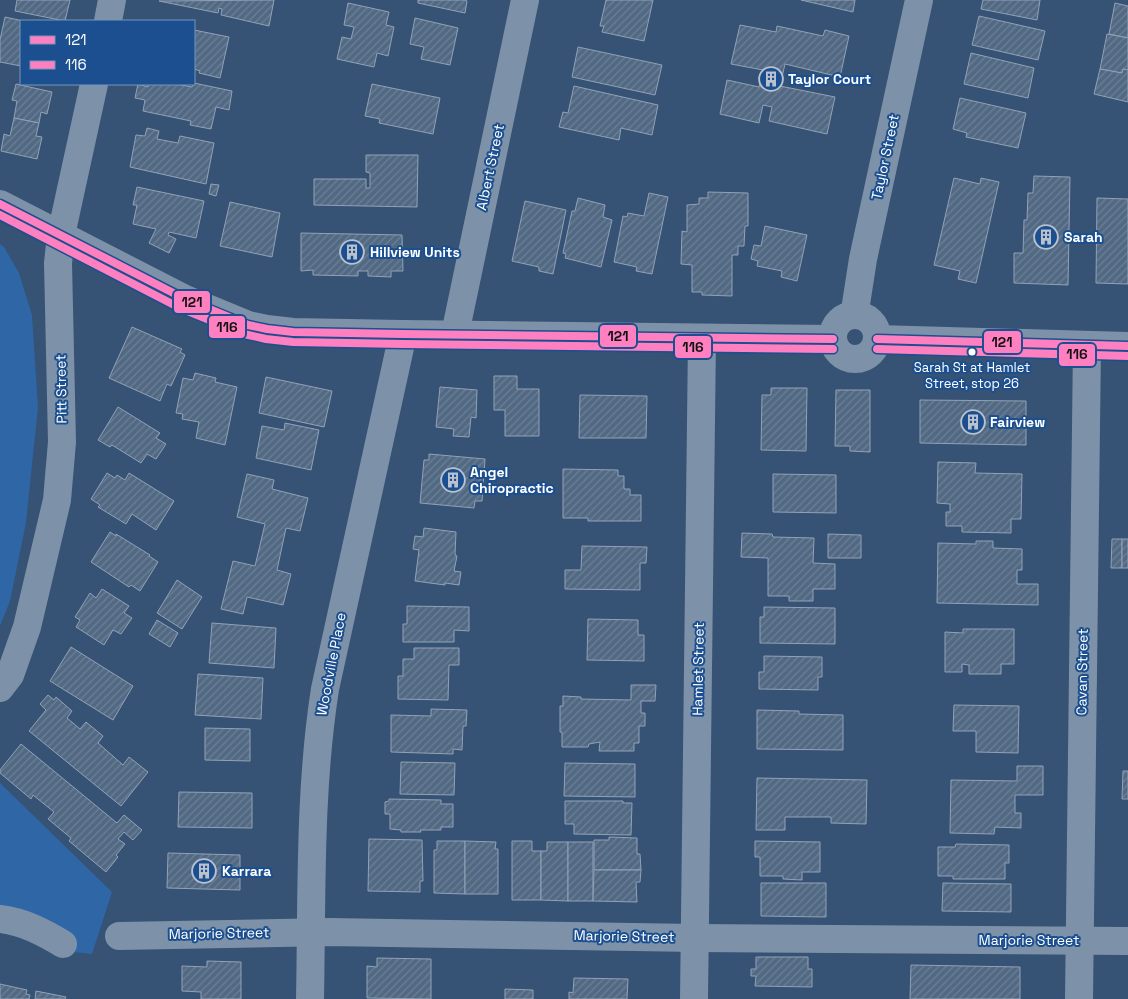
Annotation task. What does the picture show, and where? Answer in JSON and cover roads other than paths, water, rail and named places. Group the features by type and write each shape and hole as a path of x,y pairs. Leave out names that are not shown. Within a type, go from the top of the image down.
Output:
{"street":[{"path":"108,20 112,0"},
{"name":"Albert Street","path":"455,334 525,0"},
{"name":"Taylor Street","path":"857,315 856,304 863,259 919,0"},
{"name":"Pitt Street","path":"0,688 10,675 27,628 57,500 62,442 58,263 61,235 94,85"},
{"path":"0,204 185,299 248,324 267,329 293,332 833,340"},
{"path":"850,315 857,315 870,320 877,339 871,352 866,357 851,360 838,353 833,340 833,333 839,321 850,315"},
{"name":"Woodville Place","path":"310,999 315,770 318,731 323,697 403,334"},
{"name":"Hamlet Street","path":"694,999 702,339"},
{"path":"877,339 1128,346"},
{"name":"Cavan Street","path":"1079,999 1087,346"},
{"path":"0,919 19,922 36,928 63,944"},
{"name":"Marjorie Street","path":"119,936 311,932 695,938 1128,941"}],"place":[{"name":"Taylor Court","path":"771,79"},
{"name":"Sarah","path":"1046,237"},
{"name":"Hillview Units","path":"352,252"},
{"name":"Sarah St at Hamlet Street, stop 26","path":"972,352"},
{"name":"Fairview","path":"973,422"},
{"name":"Angel Chiropractic","path":"453,480"},
{"name":"Karrara","path":"204,871"}]}
